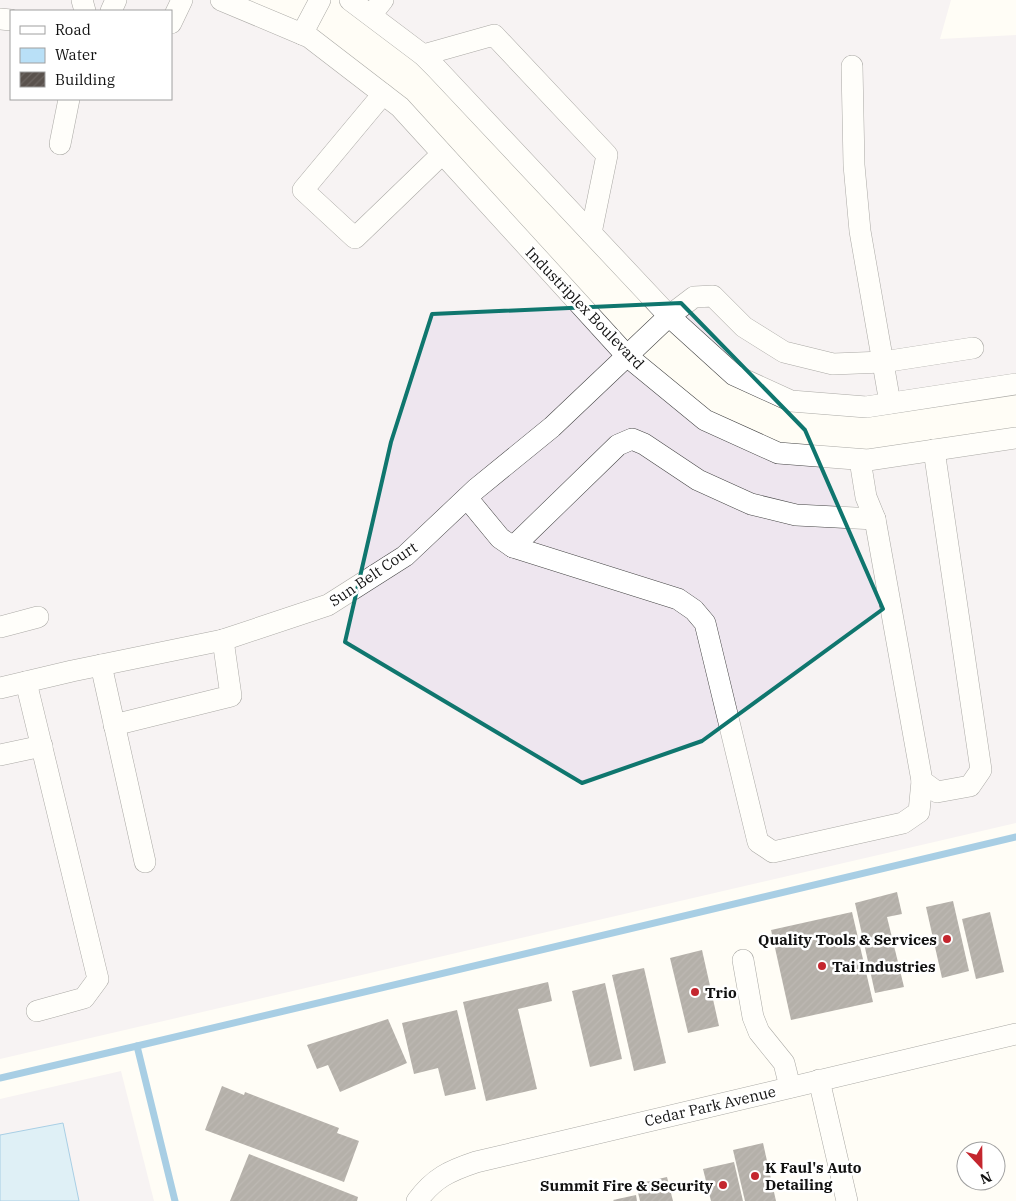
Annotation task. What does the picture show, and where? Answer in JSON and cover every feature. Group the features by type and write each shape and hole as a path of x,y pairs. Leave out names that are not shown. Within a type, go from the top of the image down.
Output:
{"street":[{"path":"173,28 182,0"},
{"name":"Industriplex Boulevard","path":"220,0 309,37 400,107 627,356 705,420 778,453 860,460 1016,438"},
{"path":"302,34 320,0"},
{"path":"350,0 377,7 669,316 734,375 791,401 866,407 1016,384"},
{"path":"423,55 494,35 607,156 591,233"},
{"path":"852,66 854,165 860,231 890,403"},
{"path":"383,94 303,190 355,238 442,154"},
{"path":"60,144 69,100"},
{"name":"Sun Belt Court","path":"0,688 224,640 328,605 405,556 466,498 552,427 669,316 694,297 714,296 744,327 784,352 833,364 883,362 972,348"},
{"path":"513,547 618,445 632,439 644,444 698,480 751,504 796,515 875,520"},
{"path":"922,781 937,792 970,786 981,770 934,450"},
{"path":"466,498 500,538 513,547 678,599 694,610 705,623 758,842 773,852 903,823 918,812 922,781 875,520 866,496 860,460"},
{"path":"0,627 38,617"},
{"path":"114,725 231,696 224,640"},
{"path":"101,665 145,862"},
{"path":"26,682 98,979 84,998 36,1011"},
{"path":"0,755 42,746"},
{"path":"743,960 753,1017 759,1032 784,1063 790,1087"},
{"name":"Cedar Park Avenue","path":"417,1201 426,1188 438,1178 453,1169 468,1164 1016,1034"},
{"path":"819,1080 848,1201"}],"highlighted area":[{"path":"681,303 805,430 883,609 702,741 582,783 345,642 391,442 432,314"}],"shaded area":[{"path":"0,0 221,0 302,34 400,107 627,356 705,420 778,453 868,460 1016,438 1016,823 0,1059"},
{"path":"350,0 951,0 940,39 1016,35 1016,384 866,407 791,401 734,375 436,68"},
{"path":"121,1071 154,1201 0,1201 0,1099"}],"water":[{"path":"63,1123 79,1201 0,1201 0,1135"}],"building":[{"path":"897,892 902,914 887,917 904,987 875,993 855,903"},
{"name":"Quality Tools & Services","path":"953,901 969,971 942,978 926,907"},
{"name":"Tai Industries","path":"852,912 873,1002 791,1020 771,930"},
{"path":"990,912 1004,972 976,979 962,919"},
{"name":"Trio","path":"702,950 719,1026 688,1033 670,958"},
{"path":"644,968 666,1063 634,1071 612,975"},
{"path":"548,982 552,1001 518,1009 537,1089 486,1101 463,1002"},
{"path":"605,983 622,1059 590,1067 572,991"},
{"path":"457,1010 476,1089 445,1096 438,1068 414,1074 402,1023"},
{"path":"388,1019 407,1063 340,1092 328,1065 317,1069 307,1045"},
{"path":"222,1086 244,1095 245,1092 339,1128 337,1133 359,1141 344,1182 205,1130"},
{"name":"K Faul's Auto Detailing","path":"763,1143 776,1201 745,1201 733,1150"},
{"path":"249,1154 358,1197 357,1201 230,1201"},
{"name":"Summit Fire & Security","path":"734,1162 743,1201 711,1201 703,1169"},
{"path":"667,1177 673,1201 640,1201 636,1184"},
{"path":"636,1195 637,1201 613,1200"}],"waterway":[{"path":"175,1201 137,1046 1016,837"},
{"path":"0,1078 137,1046"}],"place":[{"name":"Quality Tools & Services","path":"947,939"},
{"name":"Tai Industries","path":"822,966"},
{"name":"Trio","path":"695,992"},
{"name":"K Faul's Auto Detailing","path":"755,1176"},
{"name":"Summit Fire & Security","path":"723,1185"}]}
